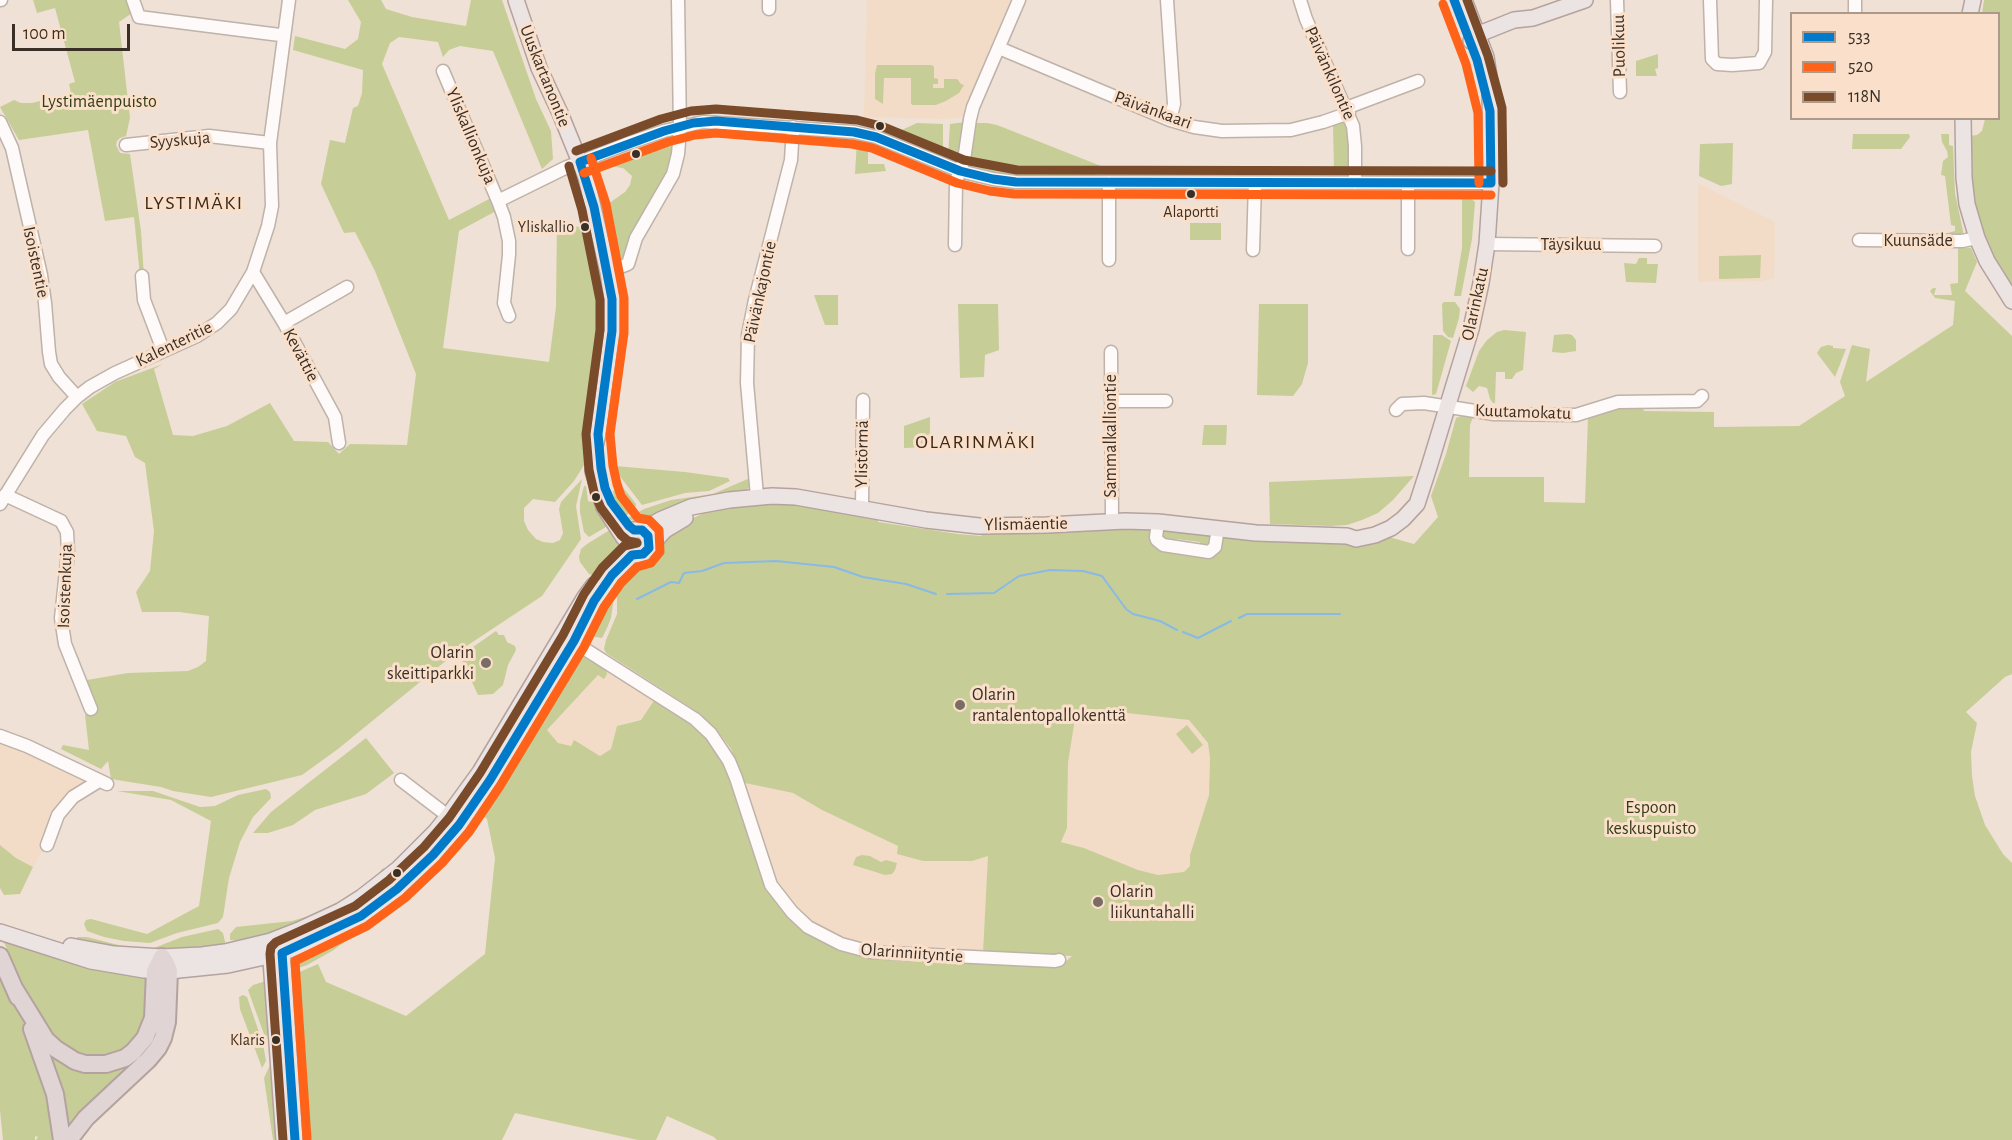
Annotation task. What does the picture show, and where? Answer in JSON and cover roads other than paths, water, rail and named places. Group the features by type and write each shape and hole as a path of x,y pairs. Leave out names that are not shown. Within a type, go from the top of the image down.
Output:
{"highway":[{"path":"0,956 31,1026 55,1094 62,1140"},
{"path":"14,988 46,1040 65,1056 86,1064 106,1064 125,1058 145,1038 153,1018 162,966"},
{"path":"69,1140 86,1118 158,1048 167,1022 162,966"}],"main road":[{"name":"Uuskartanontie","path":"516,0 538,68 586,177 608,272 612,299 612,331 594,454 594,479 604,507 621,530 632,540"},
{"name":"Olarinkatu","path":"1454,0 1477,39"},
{"name":"Olarinkatu","path":"1388,524 1420,490 1448,407 1476,309 1487,244 1491,183 1490,111 1477,39 1464,0"},
{"path":"1477,39 1514,20 1533,18 1585,0"},
{"path":"1963,120 1967,204 1977,238 1992,269 2012,301"},
{"name":"Ylismäentie","path":"27,937 162,966 203,962 274,950 325,934 361,915 397,889 434,855 459,825 484,789 568,638 585,597 632,540 660,520 691,507 757,496 796,497 926,520 979,526 1112,521 1158,522 1282,535 1347,536 1388,524"},
{"name":"Ylismäentie","path":"632,540 643,554 665,530 707,505"},
{"name":"Ylismäentie","path":"274,950 362,897 398,869 420,848 448,816 480,772 568,638"},
{"path":"0,923 27,937"},
{"path":"0,932 27,937"},
{"path":"274,950 284,1140"},
{"path":"274,950 295,1140"}],"street":[{"path":"133,0 139,17 280,35"},
{"name":"Kalenteritie","path":"2,499 43,435 77,397 115,373 197,336 218,323 231,309 253,272 272,206 270,143 289,0"},
{"path":"608,272 628,264 636,238 673,174 678,154 679,126 678,0"},
{"path":"955,245 955,188 966,153 973,107 1018,0"},
{"path":"1167,0 1174,104 1170,120"},
{"name":"Päivänkilontie","path":"1300,0 1306,19 1347,111 1355,136 1355,183"},
{"name":"Puolikuu","path":"1617,0 1620,92"},
{"path":"1710,0 1712,59 1717,64 1732,65 1759,63 1765,52 1766,0"},
{"name":"Päivänkaari","path":"999,48 1170,120 1194,127 1222,131 1292,130 1323,122 1418,81"},
{"name":"Yliskallionkuja","path":"443,71 504,217 509,241 504,303 509,316"},
{"path":"498,201 579,162 626,144 679,126 716,121 866,134 960,171 1016,182 1491,183"},
{"name":"Isoistentie","path":"0,122 12,148 37,256 45,303 51,364 77,397"},
{"name":"Päivänkajontie","path":"757,496 747,383 747,344 754,300 790,166 794,127"},
{"name":"Syyskuja","path":"126,145 209,136 270,143"},
{"path":"1109,182 1109,260"},
{"path":"1253,250 1255,183"},
{"path":"1408,183 1408,249"},
{"name":"Kuunsäde","path":"1859,240 1962,241 1977,238"},
{"name":"Täysikuu","path":"1487,244 1655,246"},
{"name":"Kevättie","path":"253,272 284,323 335,417 339,443"},
{"path":"142,276 144,300 163,350"},
{"path":"284,323 347,287"},
{"name":"Sammalkalliontie","path":"1111,352 1112,521"},
{"name":"Kuutamokatu","path":"1396,410 1402,404 1424,403 1494,414 1576,415 1618,402 1697,401 1702,396"},
{"name":"Ylistörmä","path":"862,509 863,400"},
{"path":"1111,401 1166,401"},
{"name":"Isoistenkuja","path":"2,499 61,521 67,532 68,552 61,618 67,650 91,709"},
{"path":"1158,522 1157,540 1163,545 1209,552 1215,547 1218,528"},
{"name":"Olarinniityntie","path":"568,638 688,714 711,734 729,761 736,778 771,885 784,904 808,927 841,944 871,952 1055,962 1059,960"},
{"path":"0,736 27,746 103,783 74,797 58,815 47,845"},
{"path":"401,780 448,816"}],"waterway":[{"path":"637,599 671,582 679,583 684,573 702,571 724,563 776,561 834,567 863,577 906,584 936,594"},
{"path":"947,594 994,593 1019,576 1050,570 1083,571 1102,576 1126,609 1133,614 1160,621 1177,630"},
{"path":"1239,618 1247,614 1340,614"},
{"path":"1183,632 1198,638 1231,621"}],"place":[{"name":"Alaportti","path":"1191,194"},
{"name":"Yliskallio","path":"585,227"},
{"name":"Olarin skeittiparkki","path":"486,663"},
{"name":"Olarin rantalentopallokenttä","path":"960,705"},
{"name":"Olarin liikuntahalli","path":"1098,902"},
{"name":"Klaris","path":"276,1040"}],"district":[{"name":"LYSTIMÄKI","path":"194,203"},
{"name":"OLARINMÄKI","path":"976,442"}],"park label":[{"name":"Lystimäenpuisto","path":"99,102"},
{"name":"Espoon keskuspuisto","path":"1651,818"}]}
